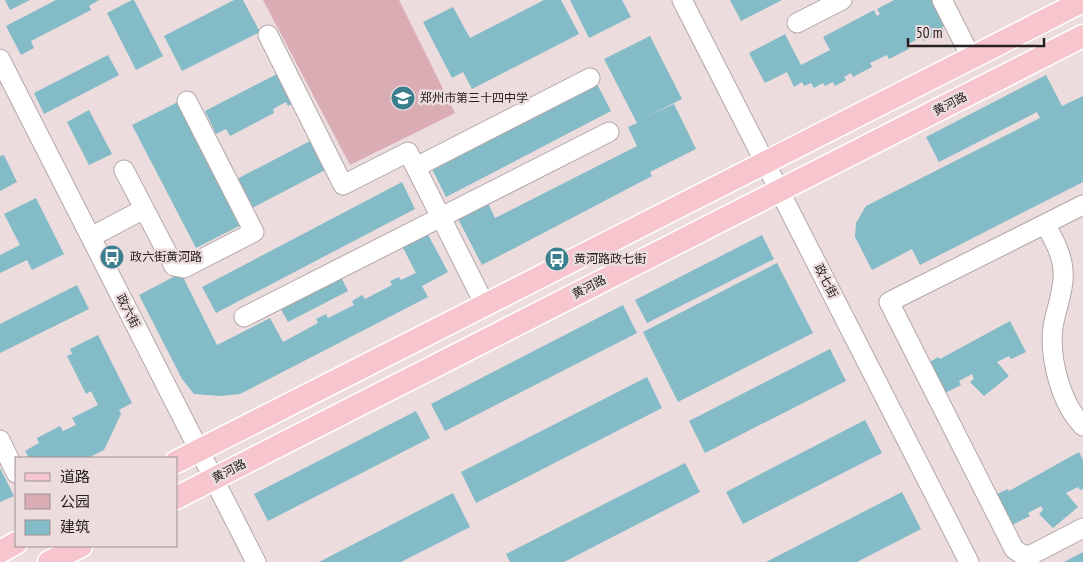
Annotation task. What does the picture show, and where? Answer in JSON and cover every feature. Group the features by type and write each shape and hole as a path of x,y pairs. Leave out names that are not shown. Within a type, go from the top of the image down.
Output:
{"main road":[{"path":"178,461 1083,1"},
{"name":"黄河路","path":"178,497 1083,36"},
{"path":"0,552 15,544"},
{"path":"49,562 79,547"}],"street":[{"name":"政七街","path":"682,0 969,562"},
{"path":"797,23 842,0"},
{"path":"942,0 972,57"},
{"path":"268,35 343,185 408,152 485,305"},
{"name":"政六街","path":"0,59 256,562"},
{"path":"416,166 590,78"},
{"path":"124,170 174,266 184,268 254,232 187,101"},
{"path":"244,317 609,132"},
{"path":"1083,205 890,302 1014,550 1023,556 1031,554 1083,528"},
{"path":"90,237 144,209"},
{"path":"1045,224 1060,256 1064,271 1053,329 1055,364 1062,394 1074,417 1083,426"},
{"path":"0,442 15,471"}],"green space":[{"path":"263,0 399,0 455,113 350,165"}],"building":[{"path":"5,0 30,0 10,10"},
{"path":"56,0 99,0 89,6 91,10 31,41 34,48 21,55 6,26"},
{"path":"134,0 163,56 136,70 107,13"},
{"path":"234,0 243,0 260,32 182,71 164,36"},
{"path":"544,0 561,0 579,34 472,89 463,72 452,78 423,22 453,7 470,38"},
{"path":"570,0 622,0 631,17 589,38"},
{"path":"730,0 782,0 741,21"},
{"path":"894,0 938,0 950,23 942,27 944,31 924,41 922,37 906,45 909,49 889,59 887,55 870,63 872,67 853,77 851,73 844,77 846,80 835,86 833,82 825,86 823,83 814,88 811,83 804,86 802,82 794,87 787,72 765,83 749,53 785,34 801,65 830,50 823,37 874,10 877,16 880,14 877,9"},
{"path":"650,36 682,99 648,116 674,104 696,149 650,172 652,176 482,265 456,215 486,199 495,218 637,146 628,127 637,123 604,59"},
{"path":"108,55 119,75 44,114 34,93"},
{"path":"279,73 295,102 288,106 286,102 273,109 274,113 230,136 226,129 216,134 205,111"},
{"path":"1046,75 1062,106 1083,96 1083,182 920,265 912,249 872,270 855,237 856,223 866,206 1040,118 1037,112 939,162 926,137"},
{"path":"597,84 611,111 446,197 432,169"},
{"path":"182,100 245,223 196,248 132,125"},
{"path":"89,110 112,154 89,165 67,122"},
{"path":"312,140 327,169 250,209 235,180"},
{"path":"4,155 17,182 0,191 0,156"},
{"path":"402,182 415,209 216,313 202,287"},
{"path":"36,198 64,254 32,270 27,260 0,273 0,255 20,245 4,214"},
{"path":"426,231 448,272 422,286 428,297 240,394 220,396 194,394 182,379 139,295 181,273 217,345 270,318 283,342 318,323 316,319 326,314 328,318 354,305 352,301 362,295 365,299 392,285 390,281 399,277 401,280 416,273 401,244"},
{"path":"762,235 774,259 647,323 635,300"},
{"path":"777,263 813,333 678,402 643,332"},
{"path":"340,275 348,291 288,322 279,306"},
{"path":"77,285 89,309 0,353 0,324"},
{"path":"623,305 637,333 445,431 431,404"},
{"path":"1010,321 1026,352 1011,359 1009,356 997,362 1009,376 984,396 970,382 974,379 972,374 959,381 961,385 943,394 928,363 938,357 940,359"},
{"path":"98,335 132,403 119,410 121,414 104,450 90,457 28,457 25,451 39,443 37,438 60,426 63,431 76,425 72,418 98,405 91,391 86,394 67,356 72,354 70,349"},
{"path":"830,349 846,381 705,453 689,421"},
{"path":"647,377 662,408 476,503 461,472"},
{"path":"416,411 430,438 268,521 254,494"},
{"path":"865,420 882,453 743,524 726,492"},
{"path":"1079,452 1083,460 1083,489 1080,490 1078,487 1066,493 1078,507 1053,528 1039,514 1043,510 1041,506 1028,513 1030,516 1012,525 997,494 1008,489 1009,491"},
{"path":"685,463 700,492 564,562 510,562 506,554"},
{"path":"0,468 14,496 0,502"},
{"path":"902,492 921,529 857,562 766,562"},
{"path":"453,493 470,527 401,562 319,562"},
{"path":"1083,552 1083,562 1064,562"}],"place":[{"name":"郑州市第三十四中学","path":"403,98"},
{"name":"政六街黄河路","path":"112,257"},
{"name":"黄河路政七街","path":"557,259"}]}
